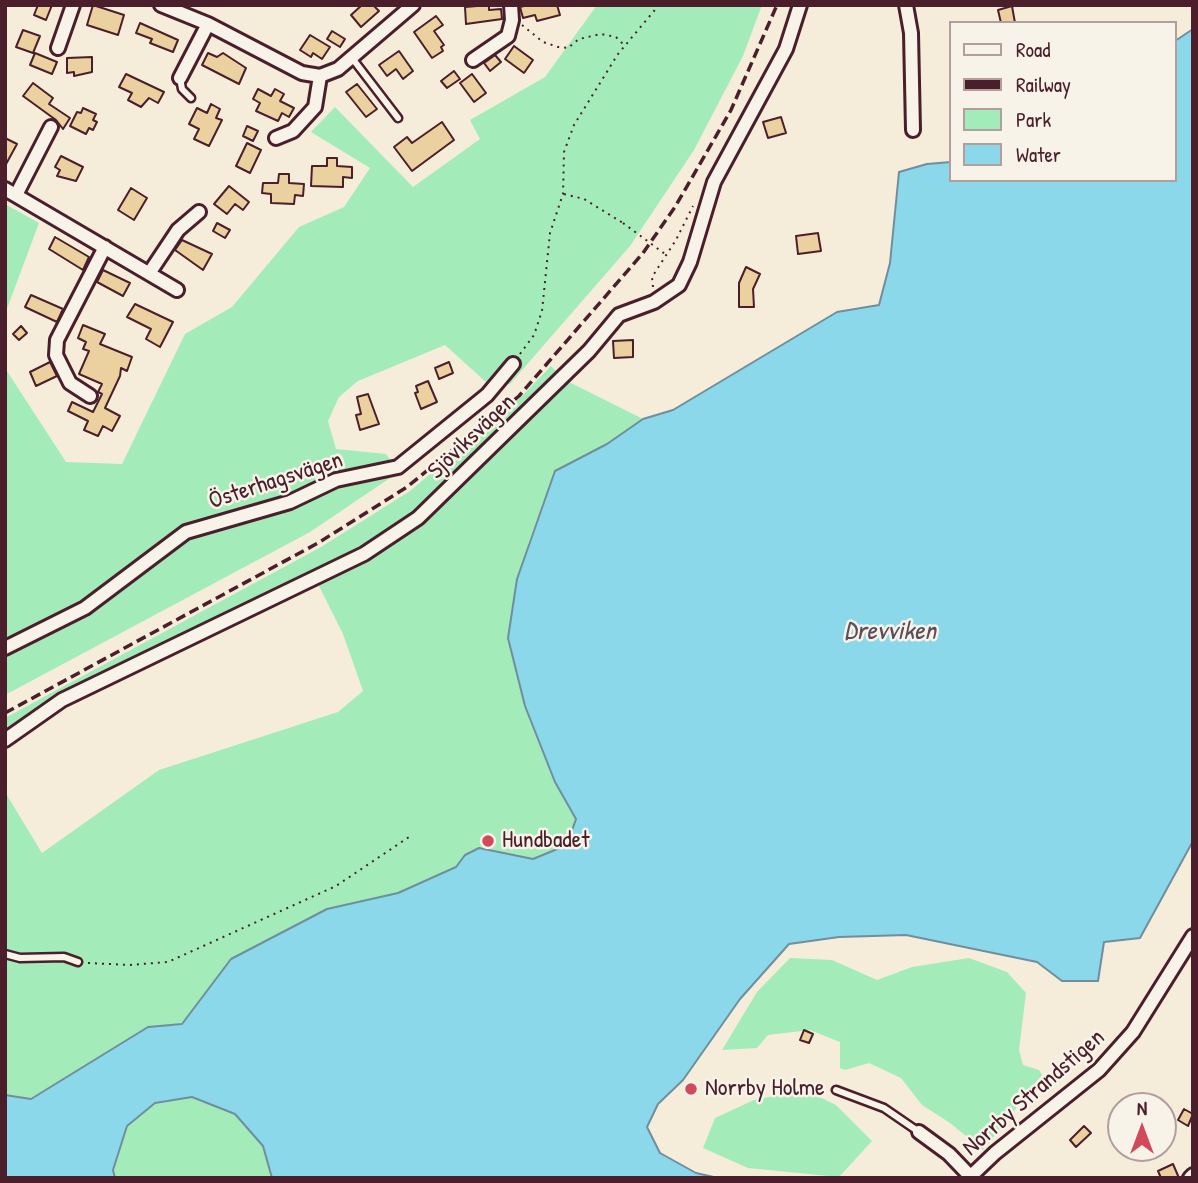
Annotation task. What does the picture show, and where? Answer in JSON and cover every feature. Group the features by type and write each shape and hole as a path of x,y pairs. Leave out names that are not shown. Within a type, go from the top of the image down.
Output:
{"street":[{"path":"58,48 73,5"},
{"path":"160,5 208,24 302,73 320,76 338,69 413,5"},
{"path":"473,60 508,36 512,20 511,5"},
{"name":"Sjöviksvägen","path":"5,740 62,700 364,554 418,518 579,360 619,315 653,302 679,285 690,262 714,181 786,48 800,5"},
{"path":"906,5 912,45 913,130"},
{"path":"180,78 208,24"},
{"path":"276,138 293,131 315,107 320,76"},
{"path":"51,127 11,192 177,290"},
{"path":"150,272 178,230 200,212"},
{"path":"90,396 70,383 56,355 57,340 105,247"},
{"name":"Österhagsvägen","path":"5,649 85,608 187,532 290,502 336,480 398,467 487,395 513,364"},
{"name":"Norrby Strandstigen","path":"972,1177 995,1153 1099,1070 1133,1032 1193,936"},
{"path":"919,1132 972,1177"}],"lane":[{"path":"352,58 398,118"},
{"path":"180,78 182,89 191,98"},
{"path":"5,954 20,958 64,957 78,962"},
{"path":"836,1090 884,1108 919,1132"}],"path":[{"path":"513,364 534,335 542,311 550,233 562,194 564,152 574,125 625,46 659,5"},
{"path":"512,20 543,42 558,47 568,48 579,39 601,34 616,37 625,46"},
{"path":"562,194 583,199 623,223 665,254"},
{"path":"653,302 652,277 699,200"},
{"path":"78,962 129,965 168,962 336,886 409,837"}],"green space":[{"path":"597,5 762,5 743,56 694,150 630,246 510,384 488,384 445,345 358,381 339,397 328,421 336,449 386,454 399,472 310,532 5,695 5,368 66,462 122,464 185,334 232,307 299,227 344,207 370,168 311,132 335,107 413,187 480,139 470,120 545,77"},
{"path":"5,204 39,223 5,314"},
{"path":"551,366 560,375 417,515 362,551 61,697 5,737 5,718 321,547 410,491 520,398"},
{"name":"Drevviken","path":"565,380 643,419 607,444 555,471 528,544 927,691 479,1178 5,1178 5,792 42,853 159,770 338,712 363,691 343,634 318,584 368,557"},
{"path":"790,958 832,960 877,980 912,967 969,958 1007,972 1026,993 1019,1050 1023,1065 1039,1070 1042,1075 983,1150 950,1123 922,1105 901,1078 869,1063 845,1070 840,1068 840,1042 810,1030 768,1035 757,1048 722,1050 757,992"},
{"path":"805,1090 836,1105 872,1141 839,1177 748,1168 703,1148 715,1118 754,1100"}],"water":[{"name":"Drevviken","path":"1193,29 1193,841 1140,938 1104,942 1098,981 1062,981 1037,962 906,935 839,937 789,944 740,999 683,1080 658,1104 647,1127 660,1153 696,1173 718,1178 272,1178 263,1146 235,1114 192,1097 155,1103 127,1126 113,1170 115,1178 5,1178 5,1095 31,1099 148,1027 182,1024 231,959 327,909 398,893 456,867 465,855 479,848 533,859 567,845 576,819 555,782 525,706 508,638 517,579 555,471 607,444 643,419 673,410 837,312 879,305 890,263 899,172 927,164 950,162 950,182 1177,182 1177,40"}],"building":[{"path":"38,5 52,5 46,20 34,15"},
{"path":"93,5 124,15 118,35 87,25"},
{"path":"362,5 373,5 379,11 361,27 351,15"},
{"path":"489,5 489,10 501,9 502,19 466,24 465,7"},
{"path":"557,5 560,15 537,21 535,15 523,18 520,7"},
{"path":"1012,6 1015,21 1001,21 998,10"},
{"path":"436,16 443,25 434,31 444,45 441,47 443,51 432,58 414,32"},
{"path":"140,23 178,40 173,52 150,43 152,39 136,33"},
{"path":"23,30 40,36 33,53 16,47"},
{"path":"332,31 345,39 340,47 327,39"},
{"path":"310,35 330,47 322,59 313,53 311,57 300,50"},
{"path":"514,46 533,60 524,73 505,59"},
{"path":"399,51 413,71 403,79 396,69 387,76 379,65"},
{"path":"35,53 57,62 52,74 30,65"},
{"path":"208,53 217,57 223,53 246,68 239,84 202,65"},
{"path":"495,55 501,62 490,71 484,63"},
{"path":"92,57 92,72 74,76 74,72 67,73 67,58"},
{"path":"454,71 460,79 447,88 441,81"},
{"path":"126,74 164,92 158,103 149,98 141,107 128,100 132,93 119,87"},
{"path":"472,74 486,93 474,102 460,83"},
{"path":"33,83 53,98 49,104 70,118 63,129 56,120 23,96"},
{"path":"357,84 377,109 366,117 346,92"},
{"path":"258,89 271,96 275,89 284,94 280,101 294,108 289,117 282,113 278,121 256,111 260,103 253,99"},
{"path":"211,104 220,109 216,118 222,120 209,146 194,139 199,129 189,124 197,108 207,113"},
{"path":"83,108 96,114 93,120 97,122 93,130 89,128 86,134 70,126 77,112 81,113"},
{"path":"781,117 786,133 768,138 763,122"},
{"path":"442,122 454,140 412,171 394,147 407,137 412,143"},
{"path":"247,126 258,131 253,141 243,136"},
{"path":"5,138 17,144 5,166"},
{"path":"247,143 261,150 250,173 236,166"},
{"path":"61,156 83,167 76,181 57,176 60,170 55,167"},
{"path":"327,158 337,158 337,166 352,167 352,178 343,177 343,187 311,186 312,166 327,166"},
{"path":"279,174 289,174 289,183 304,184 303,196 295,195 294,204 271,203 271,194 262,193 263,183 278,183"},
{"path":"229,186 249,202 243,210 235,204 227,214 214,204"},
{"path":"131,188 147,198 134,220 118,210"},
{"path":"217,223 230,230 225,238 213,231"},
{"path":"818,233 821,251 798,254 796,236"},
{"path":"55,237 89,257 83,270 49,249"},
{"path":"182,240 212,254 203,270 175,250"},
{"path":"746,267 760,274 753,289 754,307 739,307 739,283"},
{"path":"103,270 130,283 123,296 97,282"},
{"path":"31,295 63,309 57,322 25,307"},
{"path":"135,304 173,322 160,347 146,339 151,329 127,317"},
{"path":"83,325 105,334 100,344 132,357 127,371 121,368 105,408 120,416 112,431 103,426 98,436 84,430 88,421 68,411 72,402 93,412 102,394 98,392 102,384 79,374 89,351 83,349 86,342 78,338"},
{"path":"21,326 27,333 19,340 13,334"},
{"path":"633,340 633,357 614,358 613,341"},
{"path":"50,362 57,376 36,386 30,372"},
{"path":"449,362 453,373 439,379 435,368"},
{"path":"428,381 437,402 421,409 415,393 418,392 416,386"},
{"path":"368,394 379,424 360,430 356,415 361,414 357,397"},
{"path":"804,1030 813,1034 809,1043 800,1040"},
{"path":"1184,1109 1193,1114 1188,1126 1178,1120"},
{"path":"1084,1126 1091,1133 1076,1147 1070,1140"},
{"path":"1173,1164 1179,1178 1161,1178 1158,1171"}],"railway":[{"path":"5,713 318,543 407,487 519,396 643,253 675,207 731,110 777,5"}],"place":[{"name":"Hundbadet","path":"488,841"},
{"name":"Norrby Holme","path":"691,1089"}]}
